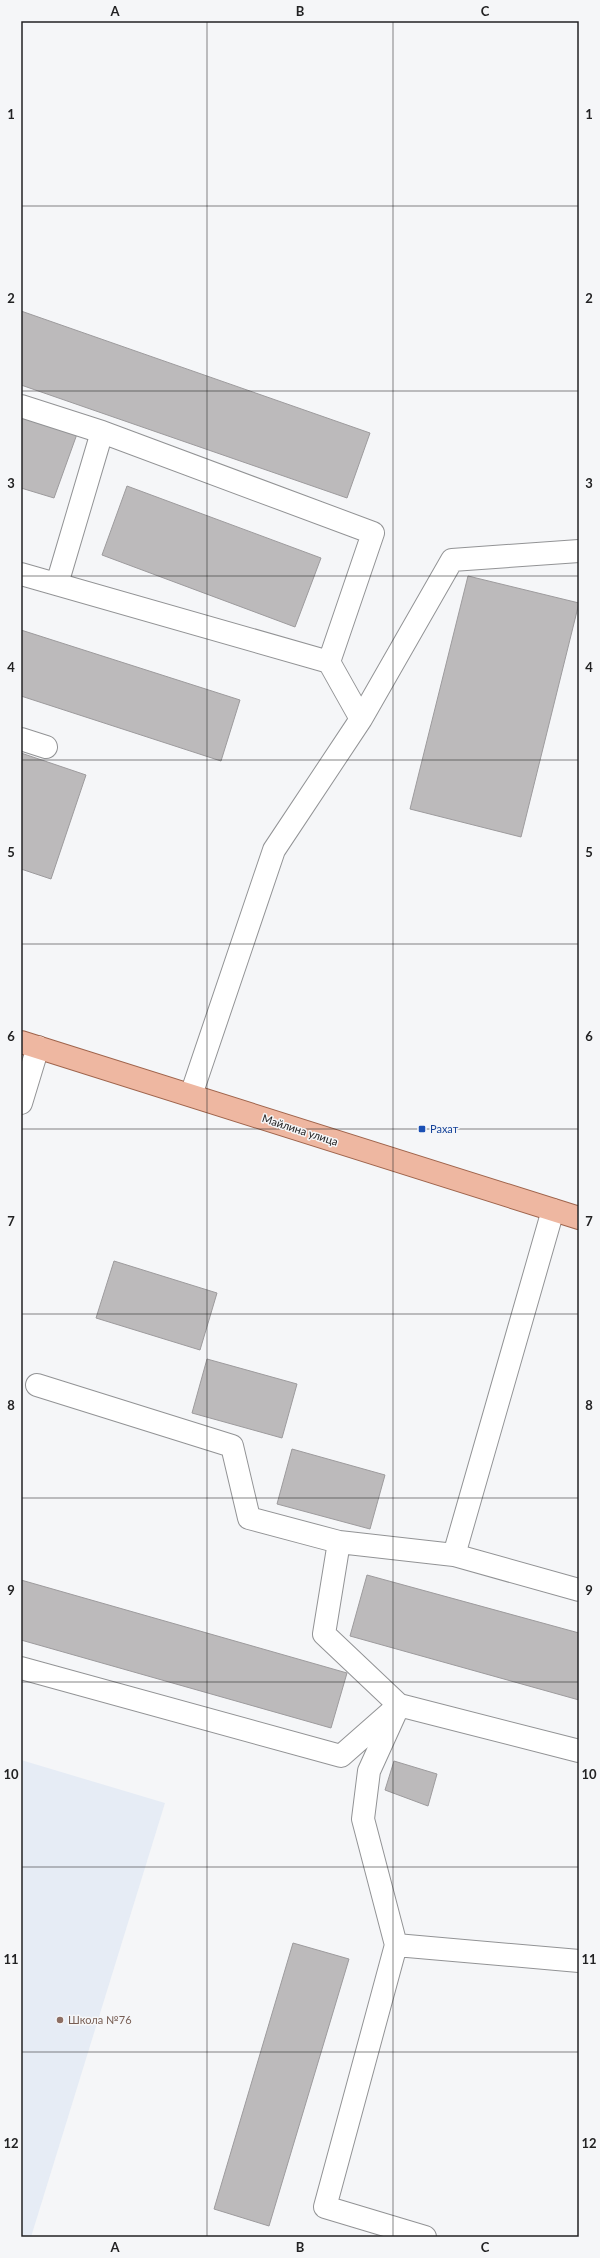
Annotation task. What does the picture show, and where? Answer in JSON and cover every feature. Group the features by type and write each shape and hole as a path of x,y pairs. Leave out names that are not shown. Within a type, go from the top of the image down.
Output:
{"main road":[{"name":"Майлина улица","path":"29,1044 579,1218"}],"lane":[{"path":"21,406 102,432 373,532 329,662"},
{"path":"57,584 102,432"},
{"path":"191,1095 274,850 362,719 452,560 579,552"},
{"path":"21,574 329,662 362,719"},
{"path":"21,739 46,747"},
{"path":"21,1103 29,1044"},
{"path":"454,1555 553,1210"},
{"path":"37,1385 232,1446 249,1518 338,1542 454,1555 579,1590"},
{"path":"338,1542 324,1634 399,1705 579,1751"},
{"path":"21,1668 340,1756 399,1705"},
{"path":"399,1705 369,1771 363,1819 396,1945 324,2208 425,2237"},
{"path":"396,1945 579,1961"}],"shaded area":[{"name":"Школа №76","path":"21,1760 165,1803 31,2237 21,2237"}],"building":[{"path":"21,311 370,433 347,498 21,385"},
{"path":"21,416 77,434 54,498 21,488"},
{"path":"127,486 321,558 295,627 102,555"},
{"path":"468,576 579,603 521,837 410,809"},
{"path":"21,630 240,700 221,761 21,696"},
{"path":"21,753 86,775 51,879 21,869"},
{"path":"114,1261 217,1293 200,1350 96,1318"},
{"path":"207,1359 297,1384 282,1438 192,1413"},
{"path":"292,1449 385,1475 370,1529 277,1504"},
{"path":"367,1575 579,1633 579,1700 350,1636"},
{"path":"21,1580 347,1673 331,1728 21,1640"},
{"path":"394,1761 437,1774 428,1806 385,1790"},
{"path":"293,1943 349,1959 269,2226 214,2209"}],"place":[{"name":"Рахат","path":"422,1129"},
{"name":"Школа №76","path":"60,2020"}]}
